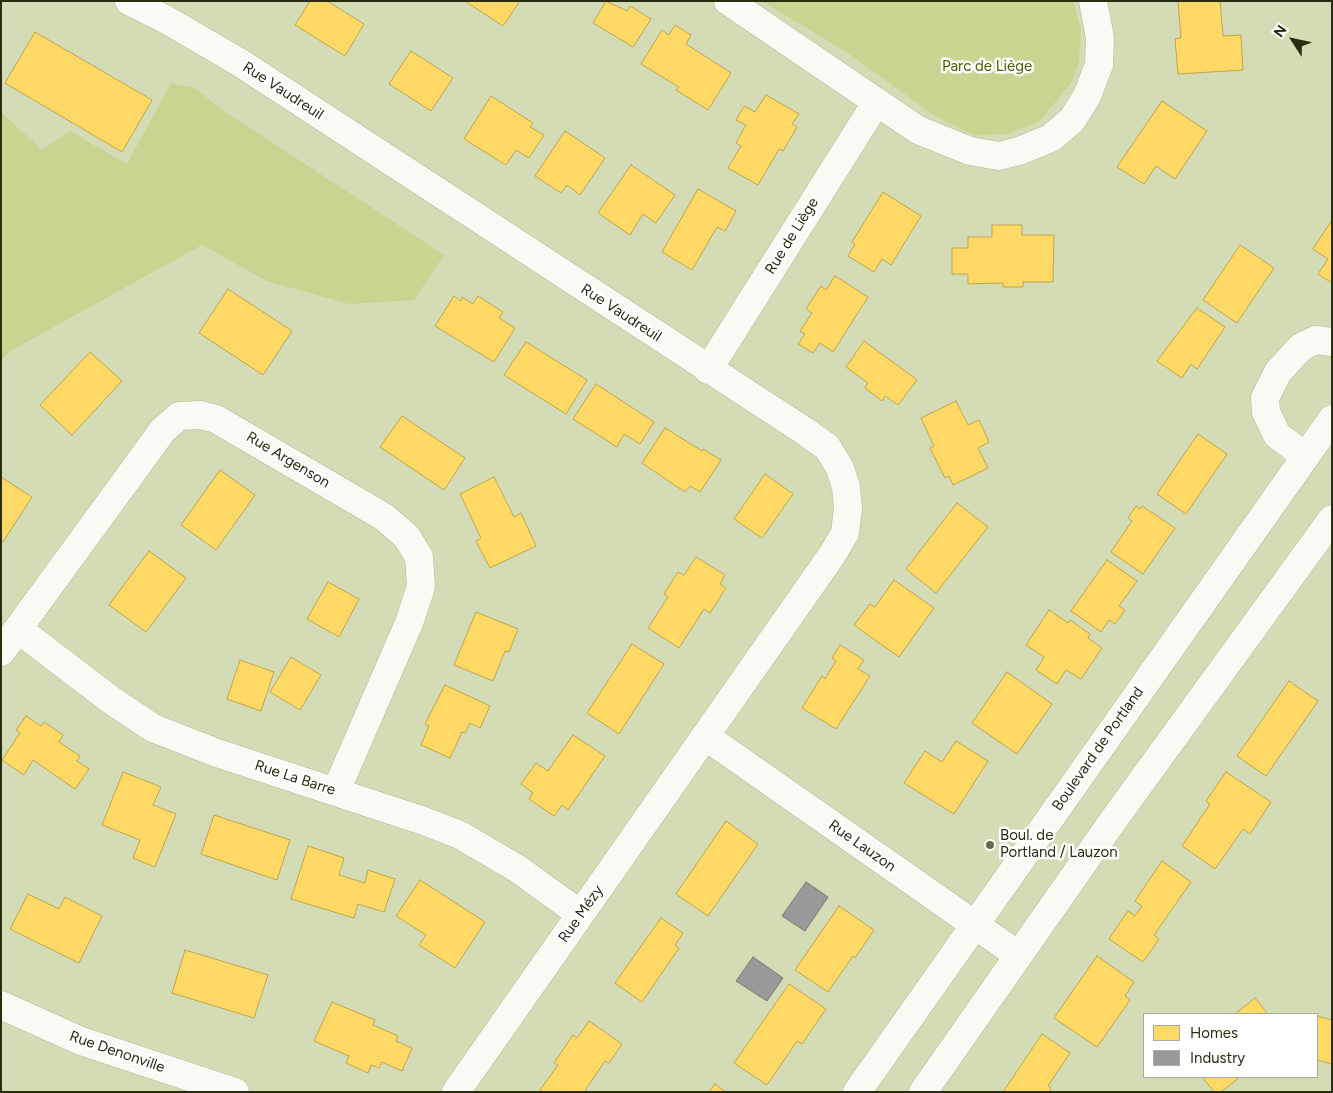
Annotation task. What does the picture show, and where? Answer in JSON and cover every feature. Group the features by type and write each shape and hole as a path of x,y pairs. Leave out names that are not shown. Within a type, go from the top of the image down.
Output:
{"street":[{"name":"Rue Vaudreuil","path":"129,1 173,23 239,62 827,447 840,468 846,487 848,508 845,533 832,555 706,736"},
{"path":"728,1 918,130 970,151 999,156 1019,151 1052,138 1072,120 1087,96 1099,65 1100,38 1093,1"},
{"name":"Rue de Liège","path":"708,370 876,102"},
{"path":"1305,456 1277,435 1266,412 1265,398 1278,372 1301,347 1316,340 1332,342"},
{"name":"Rue Argenson","path":"1,652 164,430 179,416 201,414 216,418 384,517 407,537 420,557 421,587 409,623 336,791"},
{"name":"Boulevard de Portland","path":"857,1092 1332,419"},
{"path":"922,1092 1018,955 1332,519"},
{"name":"Rue La Barre","path":"18,629 110,700 153,728 201,748 424,820 460,835 518,869 580,914"},
{"name":"Rue Mézy","path":"456,1092 706,736"},
{"name":"Rue Lauzon","path":"706,736 1018,955"},
{"name":"Rue Denonville","path":"1,1005 80,1041 235,1092"}],"green space":[{"name":"Parc de Liège","path":"762,1 1073,1 1081,29 1079,62 1071,83 1039,122 1006,134 973,135 932,114 848,53"},
{"path":"171,83 195,88 221,109 444,255 414,300 349,304 267,281 202,245 12,350 1,360 1,112 42,150 70,131 127,164"}],"building: Homes":[{"path":"310,1 327,1 364,24 345,56 295,25"},
{"path":"465,1 520,1 503,26"},
{"path":"606,1 627,11 630,6 651,19 633,47 593,23"},
{"path":"1178,1 1220,1 1223,36 1241,35 1243,70 1178,74 1175,39 1181,38"},
{"path":"675,25 691,35 686,44 731,73 708,110 676,90 679,87 641,64 662,30 669,35"},
{"path":"35,32 152,100 122,152 5,83"},
{"path":"411,51 453,78 431,111 389,84"},
{"path":"766,95 799,114 792,124 797,127 783,151 779,149 758,185 728,168 741,146 736,143 746,125 736,120 744,106 755,112"},
{"path":"491,96 533,123 530,127 544,135 529,158 516,150 506,165 464,139"},
{"path":"1162,101 1207,131 1175,179 1156,166 1144,184 1117,167"},
{"path":"565,131 605,158 580,195 567,185 561,193 535,176"},
{"path":"631,165 675,195 656,223 643,214 630,235 598,213"},
{"path":"698,189 736,211 725,231 717,227 692,270 662,252"},
{"path":"883,192 921,216 891,265 882,259 874,272 848,256 855,244 852,242"},
{"path":"1332,220 1332,283 1318,274 1328,259 1313,249"},
{"path":"992,225 1022,225 1022,235 1054,235 1053,282 1023,282 1023,287 1003,287 1003,283 968,284 968,274 952,274 952,248 968,248 968,237 992,237"},
{"path":"1240,245 1274,268 1237,323 1203,300"},
{"path":"835,276 868,297 833,352 820,343 813,353 798,344 805,334 800,331 812,313 806,309 821,286 826,290"},
{"path":"228,289 292,331 263,375 199,333"},
{"path":"454,296 461,301 462,297 473,304 478,296 503,312 499,318 515,328 494,362 435,326"},
{"path":"1197,308 1225,327 1197,369 1191,364 1182,378 1157,361"},
{"path":"864,341 917,380 898,405 885,396 882,401 865,388 868,383 846,367"},
{"path":"526,342 587,380 566,414 504,375"},
{"path":"90,352 122,381 72,435 40,405"},
{"path":"596,384 654,422 640,444 624,434 617,447 573,419"},
{"path":"956,401 968,425 979,420 989,442 978,448 988,468 953,485 949,476 945,478 930,448 934,446 921,418"},
{"path":"402,416 465,458 444,490 380,447"},
{"path":"665,428 702,451 703,449 721,460 700,492 690,486 685,492 642,463"},
{"path":"1198,434 1227,454 1186,514 1157,494"},
{"path":"220,470 255,495 216,550 181,525"},
{"path":"765,474 793,494 762,538 734,519"},
{"path":"1,477 32,497 3,542 1,541"},
{"path":"494,477 514,517 521,513 536,546 490,568 476,541 481,538 460,494"},
{"path":"957,503 988,527 936,593 906,569"},
{"path":"1136,506 1140,509 1142,506 1175,528 1143,574 1111,552 1132,521 1128,518"},
{"path":"149,551 186,578 146,632 109,605"},
{"path":"696,557 725,575 720,584 726,588 710,613 704,609 679,648 648,628 668,597 664,594 678,572 684,575"},
{"path":"1107,560 1137,581 1119,606 1125,610 1115,624 1109,620 1101,632 1071,611"},
{"path":"894,580 934,608 899,657 854,625 870,604 875,607"},
{"path":"328,582 359,599 339,637 307,619"},
{"path":"1049,610 1068,623 1070,620 1090,634 1088,638 1102,648 1081,679 1066,670 1057,684 1036,670 1044,657 1026,645"},
{"path":"476,612 518,629 509,652 505,651 493,681 454,665"},
{"path":"632,644 664,664 619,734 587,713"},
{"path":"840,645 864,660 858,669 870,676 836,729 802,708 822,676 825,679 836,661 832,658"},
{"path":"291,657 321,675 300,710 270,692"},
{"path":"240,660 274,672 261,711 227,699"},
{"path":"1007,672 1052,704 1017,754 972,723"},
{"path":"1289,681 1318,701 1266,776 1237,756"},
{"path":"445,685 490,706 480,728 470,723 465,733 462,732 450,758 421,745 429,726 425,724"},
{"path":"26,716 41,726 44,722 63,735 59,742 80,756 77,761 89,769 75,789 33,760 24,775 2,760 20,733 16,730"},
{"path":"573,735 605,756 568,810 562,805 554,816 529,799 533,793 521,784 536,763 548,771"},
{"path":"956,741 988,761 954,814 904,783 925,751 942,762"},
{"path":"123,772 161,787 153,805 176,814 155,867 133,858 140,840 102,825"},
{"path":"1226,772 1271,802 1250,834 1243,829 1215,869 1182,846 1210,804 1206,801"},
{"path":"214,815 290,840 277,880 201,854"},
{"path":"726,821 758,844 708,916 676,894"},
{"path":"308,846 344,858 339,875 365,883 368,870 395,879 384,912 358,904 354,918 291,899"},
{"path":"1162,861 1191,882 1154,935 1159,939 1143,962 1109,939 1128,911 1135,916 1142,906 1135,901"},
{"path":"420,880 485,922 455,968 419,945 426,935 396,916"},
{"path":"28,894 59,909 65,897 102,916 79,963 10,929"},
{"path":"839,906 874,930 828,992 795,970"},
{"path":"661,918 683,933 675,945 679,948 642,1002 615,983"},
{"path":"185,950 268,975 254,1018 172,993"},
{"path":"1097,956 1134,982 1125,996 1130,1000 1097,1047 1054,1018"},
{"path":"789,984 826,1009 802,1044 797,1041 767,1085 734,1063"},
{"path":"1255,998 1267,1013 1236,1013"},
{"path":"332,1002 375,1020 373,1025 398,1036 396,1041 412,1048 402,1071 382,1062 379,1068 371,1065 368,1073 346,1063 349,1056 314,1041"},
{"path":"1318,1016 1332,1020 1332,1064 1318,1060"},
{"path":"589,1021 622,1044 609,1063 605,1061 584,1092 543,1092 540,1090 558,1065 554,1063 573,1035 577,1038"},
{"path":"1042,1034 1070,1053 1048,1086 1051,1088 1049,1092 1003,1092"},
{"path":"1203,1078 1239,1078 1221,1092 1214,1092"},
{"path":"715,1084 726,1092 709,1092"}],"building: Industry":[{"path":"806,882 828,897 805,931 782,916"},
{"path":"753,957 783,978 767,1001 736,981"}],"place":[{"name":"Boul. de Portland / Lauzon","path":"990,845"}]}
